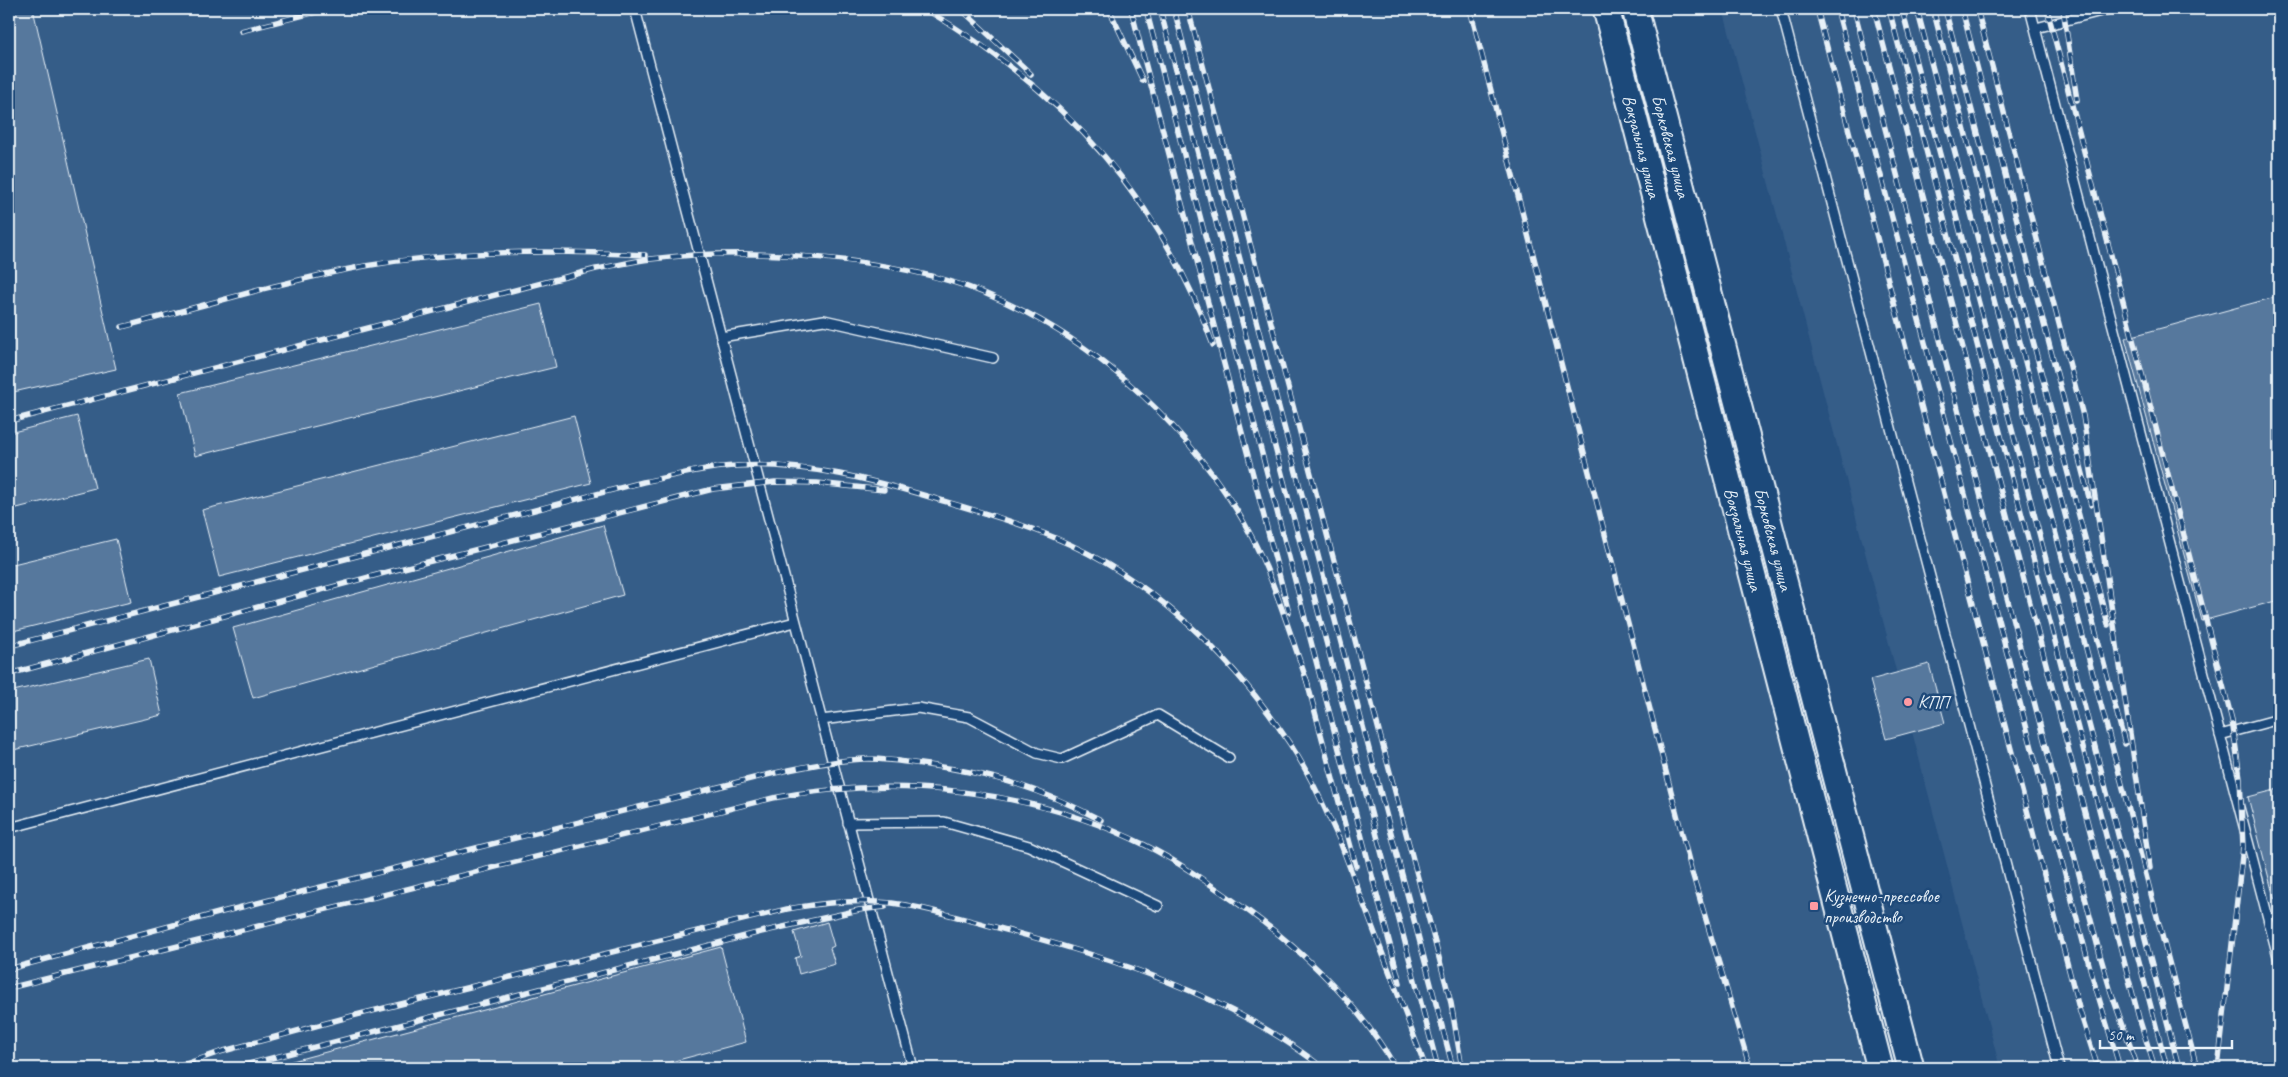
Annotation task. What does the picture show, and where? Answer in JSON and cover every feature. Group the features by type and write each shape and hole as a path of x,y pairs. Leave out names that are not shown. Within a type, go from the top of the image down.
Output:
{"main road":[{"name":"Вокзальная улица","path":"1606,9 1880,1068"},
{"name":"Борковская улица","path":"1635,9 1911,1068"}],"lane":[{"path":"635,9 913,1068"},
{"path":"1781,9 2059,1068"},
{"path":"2030,9 2279,960"},
{"path":"2036,28 2109,9"},
{"path":"721,337 824,320 993,358"},
{"path":"9,828 795,622"},
{"path":"821,720 918,708 969,717 1038,753 1062,759 1158,715 1229,758"},
{"path":"2220,734 2279,719"},
{"path":"848,823 944,822 1030,846 1158,906"}],"shaded area":[{"path":"9,9 1599,9 1873,1068 9,1068"},
{"path":"1723,9 2279,9 2279,1068 2000,1068"}],"building":[{"path":"9,9 33,9 116,369 9,393"},
{"path":"2279,296 2279,600 2202,621 2125,338"},
{"path":"541,304 556,367 195,456 180,393"},
{"path":"77,416 95,488 9,510 9,433"},
{"path":"574,416 591,483 219,577 202,510"},
{"path":"603,525 623,595 253,698 233,628"},
{"path":"116,539 131,602 9,632 9,565"},
{"path":"149,659 162,715 9,751 9,692"},
{"name":"КПП","path":"1929,664 1945,723 1886,739 1870,680"},
{"path":"2279,789 2279,898 2274,898 2248,797"},
{"path":"827,922 834,946 830,948 835,964 799,974 795,958 801,956 794,932"},
{"path":"721,947 746,1042 648,1068 281,1068 281,1064"}],"railway":[{"path":"241,31 328,9"},
{"path":"925,9 974,40 1020,74 1061,111 1100,151 1134,194 1165,241 1191,291 1213,345"},
{"path":"961,9 1031,74"},
{"path":"1109,9 1143,81"},
{"path":"1131,9 1289,612"},
{"path":"1146,9 1400,983"},
{"path":"1160,9 1438,1068"},
{"path":"1174,9 1453,1068"},
{"path":"1188,9 1451,1003 1462,1068"},
{"path":"1470,9 1691,869 1750,1068"},
{"path":"1817,9 2080,1012 2098,1068"},
{"path":"1837,9 2091,972 2120,1068"},
{"path":"1854,9 2100,955 2138,1068"},
{"path":"1874,9 2139,1018 2155,1068"},
{"path":"1889,9 2167,1068"},
{"path":"1902,9 2179,1068"},
{"path":"1917,9 2197,1068"},
{"path":"1933,9 2125,744"},
{"path":"1945,9 2108,625"},
{"path":"1962,9 2091,505"},
{"path":"1977,9 2083,416 2150,868"},
{"path":"2047,9 2232,720 2240,778 2243,847 2218,1068"},
{"path":"2063,9 2077,100"},
{"path":"122,327 304,279 365,266 400,261 470,254 540,252 645,255"},
{"path":"9,421 596,269 637,261 690,255 775,255 820,258 907,270 947,280 984,293 1022,310 1059,331 1094,355 1158,410 1212,474 1248,530 1277,595 1308,684"},
{"path":"9,646 643,482 713,468 762,465 840,474 865,479 969,508 1053,537 1089,554 1124,574 1187,623 1242,680 1290,744 1322,803 1339,839 1426,1068"},
{"path":"9,674 388,572 713,489 775,482 817,483 884,490"},
{"path":"1306,678 1356,866"},
{"path":"9,969 226,911 762,776 838,761 888,760 975,773 1038,791 1101,820"},
{"path":"9,988 773,798 820,791 867,788 915,788 1010,799 1056,811 1101,826 1145,845 1171,860 1247,910 1310,962 1348,1002 1396,1068"},
{"path":"174,1068 220,1052 352,1016 787,909 826,903 865,901 892,903 942,913 1034,937 1165,980 1248,1019 1287,1042 1323,1068"},
{"path":"233,1068 761,932 859,910 885,907"}],"place":[{"name":"КПП","path":"1908,702"},
{"name":"Кузнечно-прессовое производство","path":"1814,906"}]}
